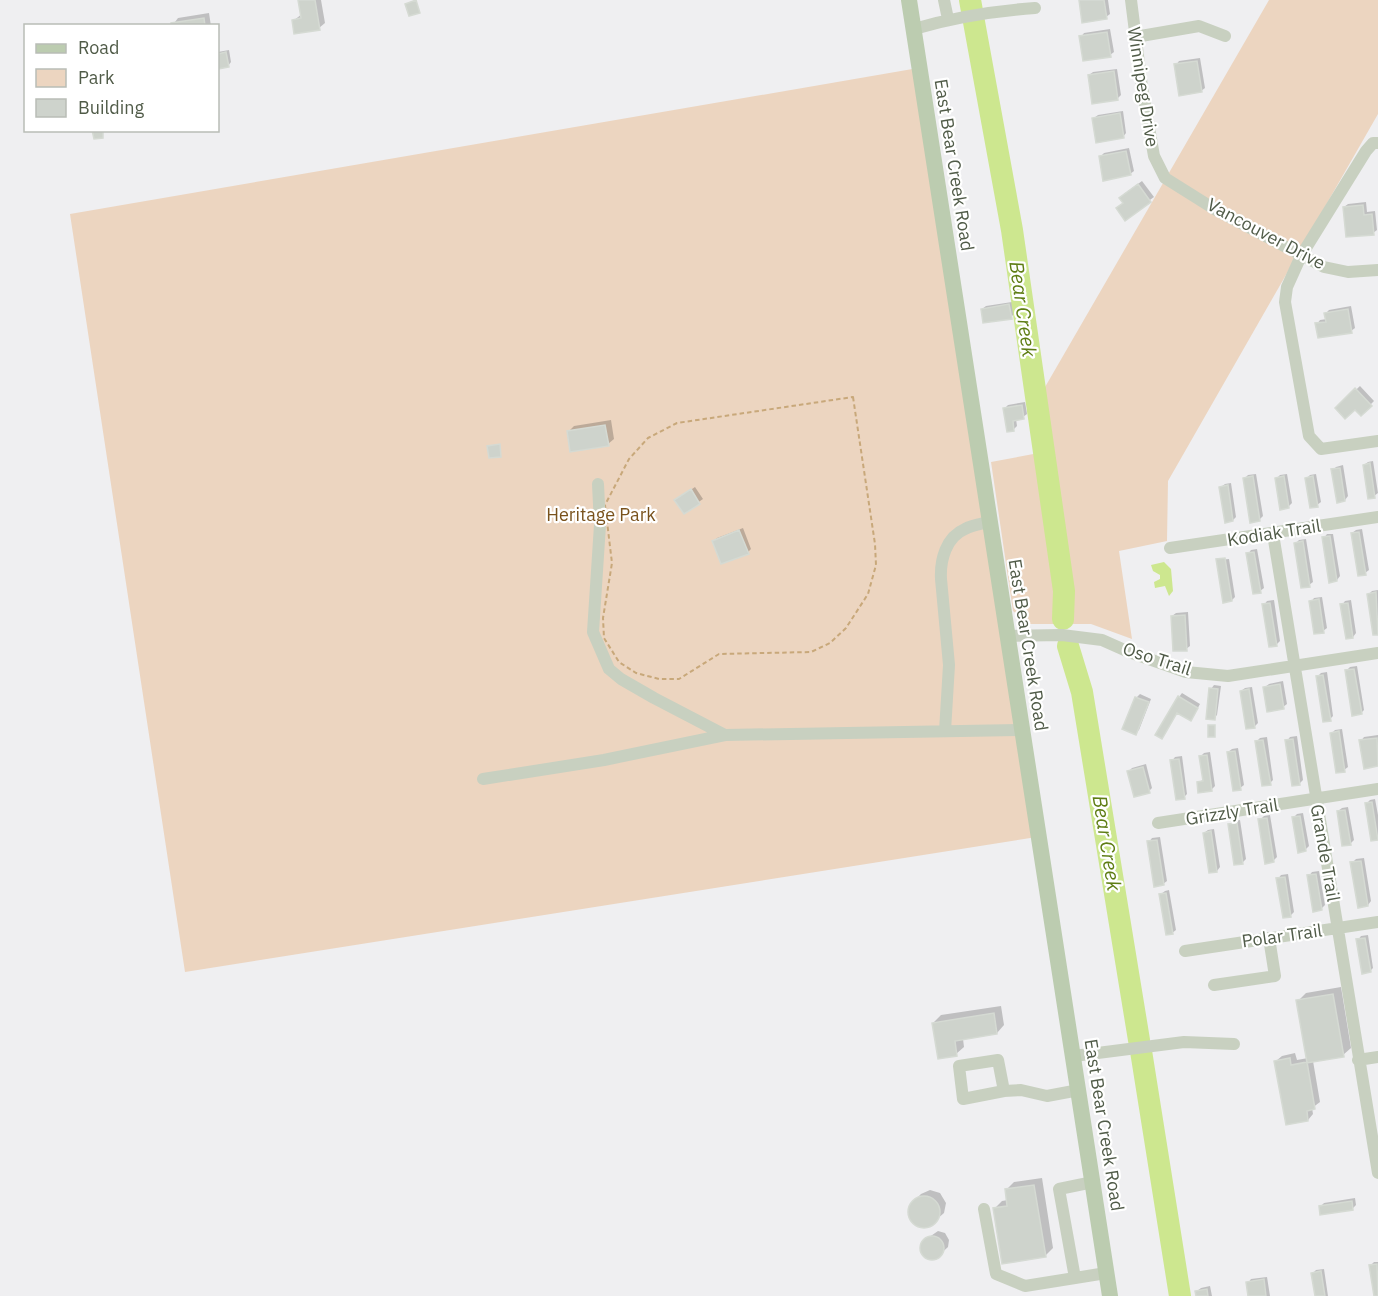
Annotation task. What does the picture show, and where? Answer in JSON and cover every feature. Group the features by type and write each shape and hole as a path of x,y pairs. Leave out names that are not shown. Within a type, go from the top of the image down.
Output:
{"main road":[{"name":"East Bear Creek Road","path":"909,0 1110,1296"}],"street":[{"path":"944,0 955,18"},
{"name":"Winnipeg Drive","path":"1131,0 1154,156 1165,178 1191,194"},
{"path":"914,29 988,12 1035,8"},
{"path":"1135,37 1199,26 1225,36"},
{"path":"1378,143 1373,143 1366,151 1301,256 1287,287 1285,302 1309,436 1321,449 1378,441"},
{"name":"Vancouver Drive","path":"1191,194 1216,210 1324,267 1348,272 1378,270"},
{"path":"598,484 600,525 593,632 609,669 621,679 654,698 725,735"},
{"name":"Kodiak Trail","path":"1170,548 1378,517"},
{"path":"945,730 949,665 941,579 943,555 949,544 963,529 989,522"},
{"name":"Grande Trail","path":"1273,534 1378,1173"},
{"name":"Oso Trail","path":"1007,636 1062,635 1102,640 1186,672 1228,676 1378,653"},
{"path":"483,779 604,760 725,735 1022,730"},
{"name":"Grizzly Trail","path":"1158,823 1378,789"},
{"name":"Polar Trail","path":"1185,951 1378,922"},
{"path":"1214,985 1275,976 1269,938"},
{"path":"1074,1056 1184,1042 1234,1044"},
{"path":"1358,1060 1378,1057"},
{"path":"1004,1092 1021,1090 1047,1096 1079,1090"},
{"path":"1075,1278 1059,1189 1094,1182"},
{"path":"984,1209 996,1274 1025,1286 1106,1273"}],"path":[{"path":"853,397 876,565 868,594 846,628 831,643 811,652 719,654 679,679 658,680 636,673 619,662 604,638 603,618 612,563 605,506 630,459 648,438 677,423 853,397"}],"green space":[{"path":"1269,0 1378,0 1378,114 1168,481 1167,541 1119,551 1132,639 1091,624 1029,624 1013,611 991,462 1044,452 1041,394"},
{"name":"Heritage Park","path":"924,67 1043,836 185,972 70,214"}],"shaded area":[{"path":"1164,562 1171,569 1173,591 1169,596 1165,586 1155,588 1154,582 1160,579 1160,575 1153,571 1151,565"}],"building":[{"path":"298,0 315,0 320,30 294,34 292,20 301,18"},
{"path":"416,0 420,13 409,16 405,4"},
{"path":"1079,0 1104,0 1107,19 1082,23"},
{"path":"204,18 205,24 171,24"},
{"path":"1107,32 1111,57 1083,61 1079,36"},
{"path":"226,52 229,67 219,69 219,54"},
{"path":"1197,61 1202,92 1179,96 1174,64"},
{"path":"1114,71 1118,100 1092,104 1088,75"},
{"path":"1120,113 1124,138 1096,143 1092,118"},
{"path":"92,132 103,132 103,138 94,139"},
{"path":"1126,151 1131,175 1103,181 1099,156"},
{"path":"1138,184 1151,202 1125,221 1116,208 1123,203 1119,198"},
{"path":"1363,205 1364,215 1372,214 1374,235 1346,237 1343,207"},
{"path":"1009,304 1012,319 983,323 981,309"},
{"path":"1348,309 1352,333 1318,338 1315,323 1326,322 1324,313"},
{"path":"1355,388 1372,406 1361,416 1355,410 1345,419 1335,408"},
{"path":"1022,405 1024,419 1013,421 1014,431 1007,432 1003,408"},
{"path":"605,425 609,446 570,452 567,431"},
{"path":"500,444 501,457 489,458 487,446"},
{"path":"1370,463 1375,498 1368,499 1363,465"},
{"path":"1340,468 1345,501 1337,503 1331,469"},
{"path":"1253,476 1260,521 1250,523 1243,478"},
{"path":"1284,476 1289,508 1280,510 1275,478"},
{"path":"1313,476 1318,507 1310,508 1305,478"},
{"path":"1228,485 1233,521 1225,523 1219,487"},
{"path":"691,489 700,504 684,514 674,500"},
{"path":"739,530 749,554 721,564 712,541"},
{"path":"1359,532 1366,575 1358,576 1351,533"},
{"path":"1330,536 1337,581 1329,583 1322,537"},
{"path":"1303,541 1310,587 1301,588 1294,543"},
{"path":"1254,552 1261,593 1253,594 1246,553"},
{"path":"1225,558 1232,601 1223,603 1216,559"},
{"path":"1376,592 1378,635 1373,635 1367,594"},
{"path":"1319,599 1324,633 1314,634 1309,601"},
{"path":"1270,603 1277,646 1269,647 1262,604"},
{"path":"1348,603 1353,638 1346,639 1340,604"},
{"path":"1185,615 1187,651 1173,651 1171,616"},
{"path":"1354,669 1362,714 1352,716 1345,670"},
{"path":"1323,675 1331,721 1323,722 1316,676"},
{"path":"1280,684 1284,709 1267,712 1263,687"},
{"path":"1209,688 1218,689 1215,720 1206,719"},
{"path":"1249,689 1255,728 1246,729 1240,691"},
{"path":"1178,696 1198,708 1191,721 1177,713 1162,739 1155,735"},
{"path":"1135,697 1149,702 1136,735 1122,729"},
{"path":"1208,725 1215,725 1215,737 1208,737"},
{"path":"1339,731 1345,772 1336,773 1330,733"},
{"path":"1377,738 1378,766 1364,769 1359,740"},
{"path":"1293,739 1300,785 1292,786 1285,740"},
{"path":"1263,740 1271,785 1262,786 1255,741"},
{"path":"1235,751 1241,790 1233,791 1227,752"},
{"path":"1207,755 1212,791 1198,793 1197,782 1203,781 1199,756"},
{"path":"1179,759 1185,799 1176,800 1170,760"},
{"path":"1143,767 1150,793 1134,797 1127,771"},
{"path":"1372,802 1378,840 1371,841 1365,803"},
{"path":"1345,810 1351,845 1342,846 1337,811"},
{"path":"1300,816 1306,851 1298,853 1292,817"},
{"path":"1267,818 1274,862 1265,864 1258,819"},
{"path":"1237,823 1243,864 1234,865 1228,824"},
{"path":"1211,831 1217,872 1209,873 1203,833"},
{"path":"1157,840 1164,885 1154,887 1147,841"},
{"path":"1361,861 1368,906 1358,908 1350,862"},
{"path":"1316,874 1322,910 1313,912 1307,875"},
{"path":"1285,877 1291,917 1283,918 1276,878"},
{"path":"1166,893 1173,934 1166,935 1159,894"},
{"path":"1365,938 1371,972 1362,974 1356,939"},
{"path":"1333,994 1344,1057 1307,1063 1296,1000"},
{"path":"994,1013 997,1034 955,1041 957,1056 938,1059 932,1023"},
{"path":"1290,1058 1291,1065 1307,1062 1315,1109 1307,1111 1308,1121 1286,1125 1274,1061"},
{"path":"1034,1185 1046,1257 1002,1264 993,1208 1007,1206 1005,1189"},
{"path":"924,1196 936,1200 940,1212 936,1224 924,1228 912,1224 908,1212 912,1200"},
{"path":"1352,1201 1353,1210 1320,1215 1319,1206"},
{"path":"932,1236 941,1239 944,1248 941,1257 932,1260 923,1257 920,1248 923,1239"},
{"path":"1377,1264 1378,1296 1374,1296 1369,1265"},
{"path":"1321,1271 1325,1296 1315,1296 1311,1273"},
{"path":"1264,1279 1266,1296 1248,1296 1246,1282"},
{"path":"1207,1289 1208,1296 1196,1296 1195,1291"}],"waterway":[{"name":"Bear Creek","path":"970,0 1012,230 1064,591 1063,619"},
{"name":"Bear Creek","path":"1068,646 1082,692 1139,1040"},
{"name":"Bear Creek","path":"1141,1051 1180,1296"}]}
